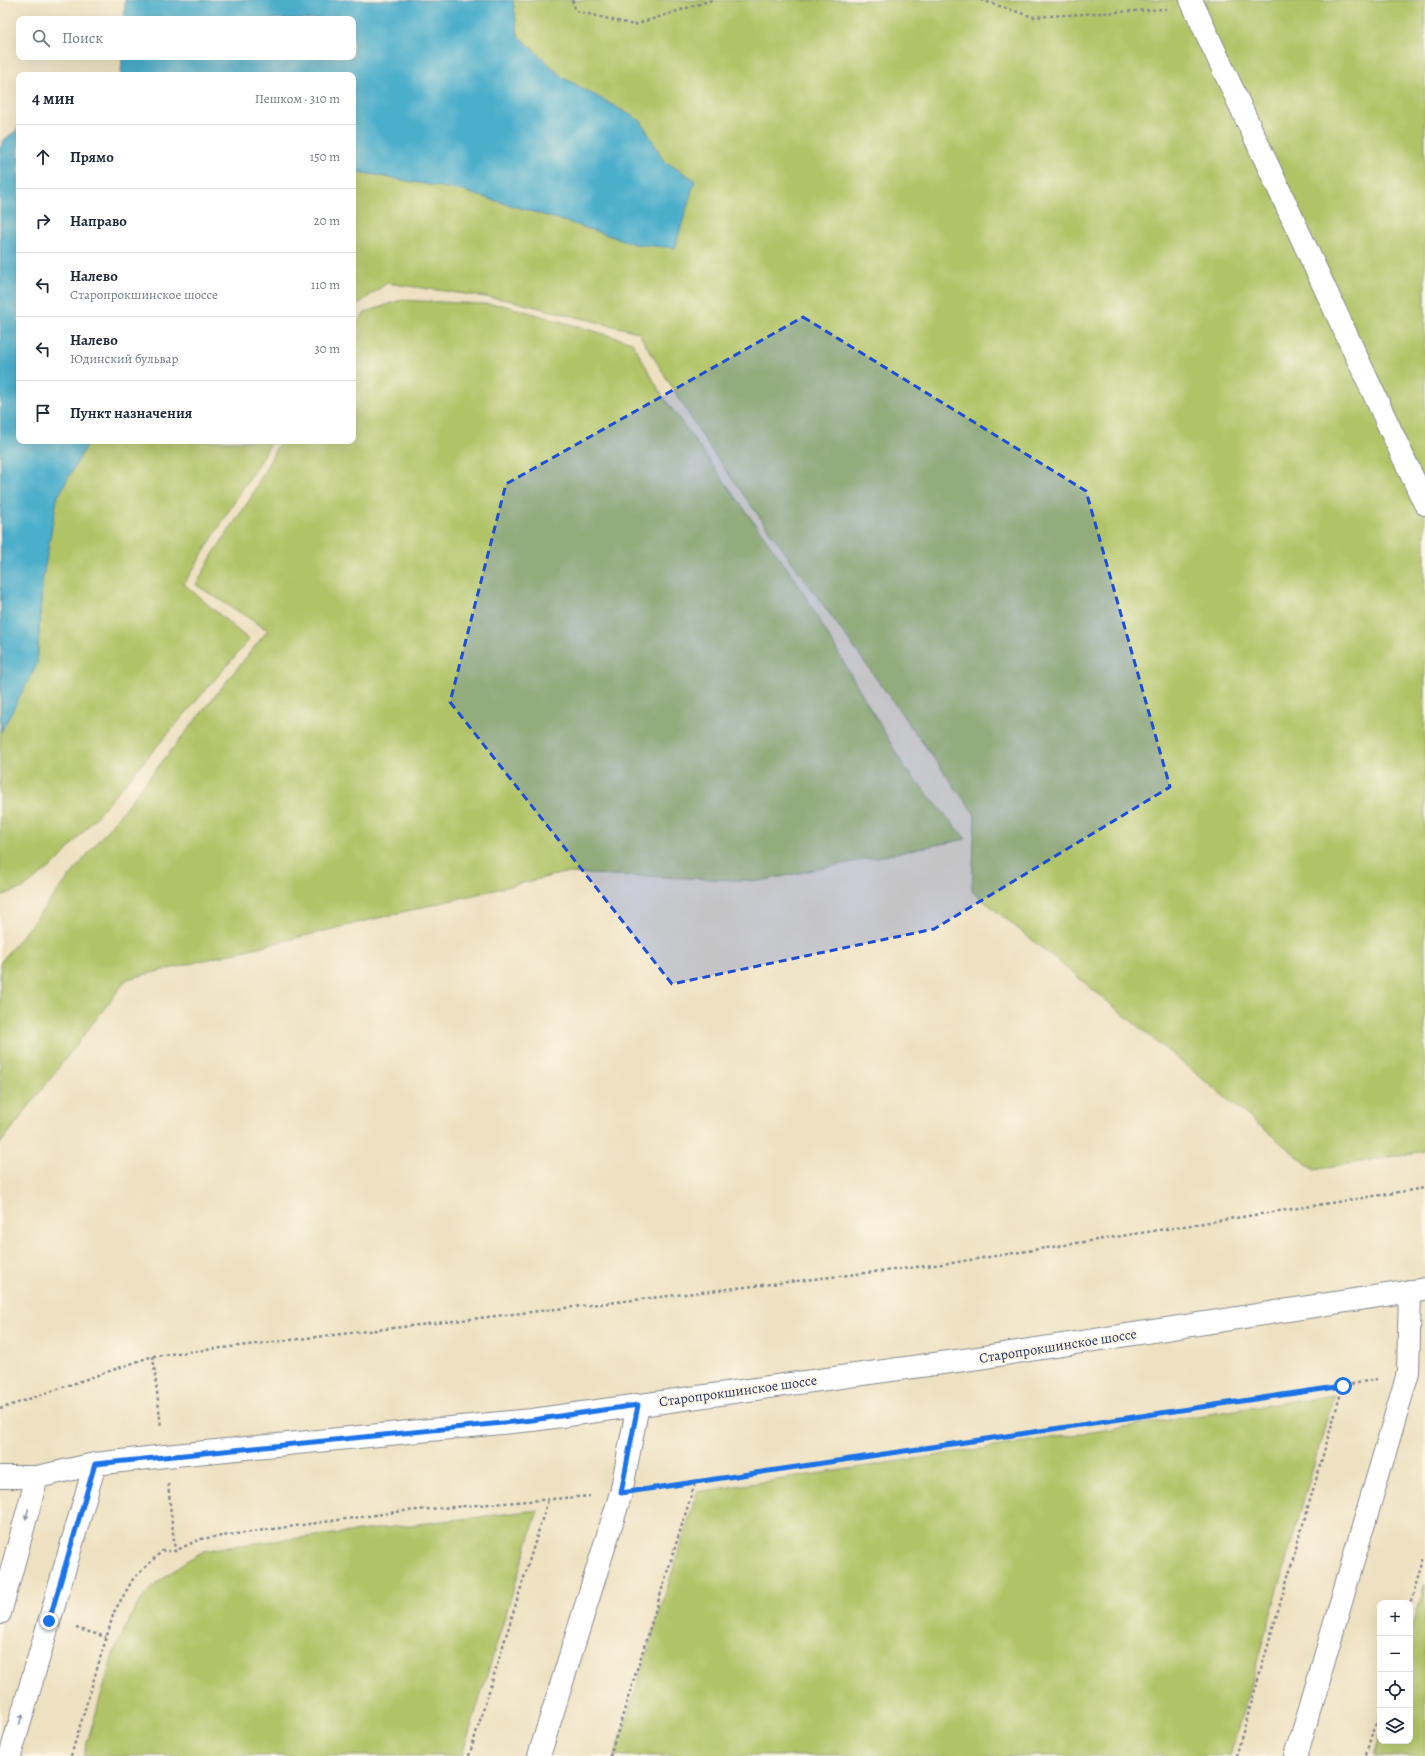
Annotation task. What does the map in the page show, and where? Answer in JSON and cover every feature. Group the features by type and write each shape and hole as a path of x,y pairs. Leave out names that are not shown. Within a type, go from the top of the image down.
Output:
{"street":[{"path":"1192,4 1425,504"},
{"path":"1296,1756 1408,1373 1418,1290"},
{"name":"Старопрокшинское шоссе","path":"0,1477 37,1477 95,1464 532,1420 978,1358 1418,1290"},
{"path":"539,1756 621,1493 638,1405"},
{"path":"10,1756 95,1464"},
{"path":"0,1613 37,1477"}],"path":[{"path":"572,0 576,11 634,25 712,0"},
{"path":"981,0 1033,17 1192,4"},
{"path":"0,1409 153,1356 951,1263 1425,1188"},
{"path":"71,1756 114,1612 133,1579 162,1552 175,1551 200,1539 396,1512 621,1493 695,1483 1343,1386 1408,1373"},
{"path":"1236,1756 1343,1386"},
{"path":"610,1756 695,1483"},
{"path":"469,1756 548,1500"},
{"path":"1412,1600 1425,1557"},
{"path":"1367,1756 1377,1721"}],"highlighted area":[{"path":"803,317 1086,491 1170,787 934,929 672,984 450,702 506,484"}],"green space":[{"path":"513,0 1425,0 1425,1151 1314,1170 972,891 975,815 709,447 638,332 507,300 387,283 356,306 356,172 463,191 635,244 695,180 664,161 641,121 562,77 518,35"},
{"path":"401,300 503,305 632,342 662,395 797,582 905,768 966,839 760,881 564,873 127,979 0,1144 0,963 268,630 196,585 213,554 250,499 278,444 356,444 356,322 366,312"},
{"path":"87,444 270,444 184,584 249,640 57,862 24,888 0,896 0,659 37,664 42,583 57,498"},
{"path":"1334,1395 1230,1756 615,1756 697,1492"},
{"path":"538,1510 462,1756 83,1756 114,1652 135,1608 150,1589 186,1561 204,1551 230,1546"},
{"path":"1425,1584 1425,1756 1374,1756 1377,1744 1413,1744 1413,1624"}],"water":[{"path":"125,0 513,0 518,35 562,77 641,121 664,161 695,180 675,248 635,244 463,191 356,172 356,72 121,72 122,60 356,60 356,16 124,16"},
{"path":"16,130 16,444 87,444 57,498 42,583 37,664 1,732 0,148 4,140"}],"route":[{"path":"49,1621 95,1464 532,1420 638,1405 621,1493 1343,1386"}]}
